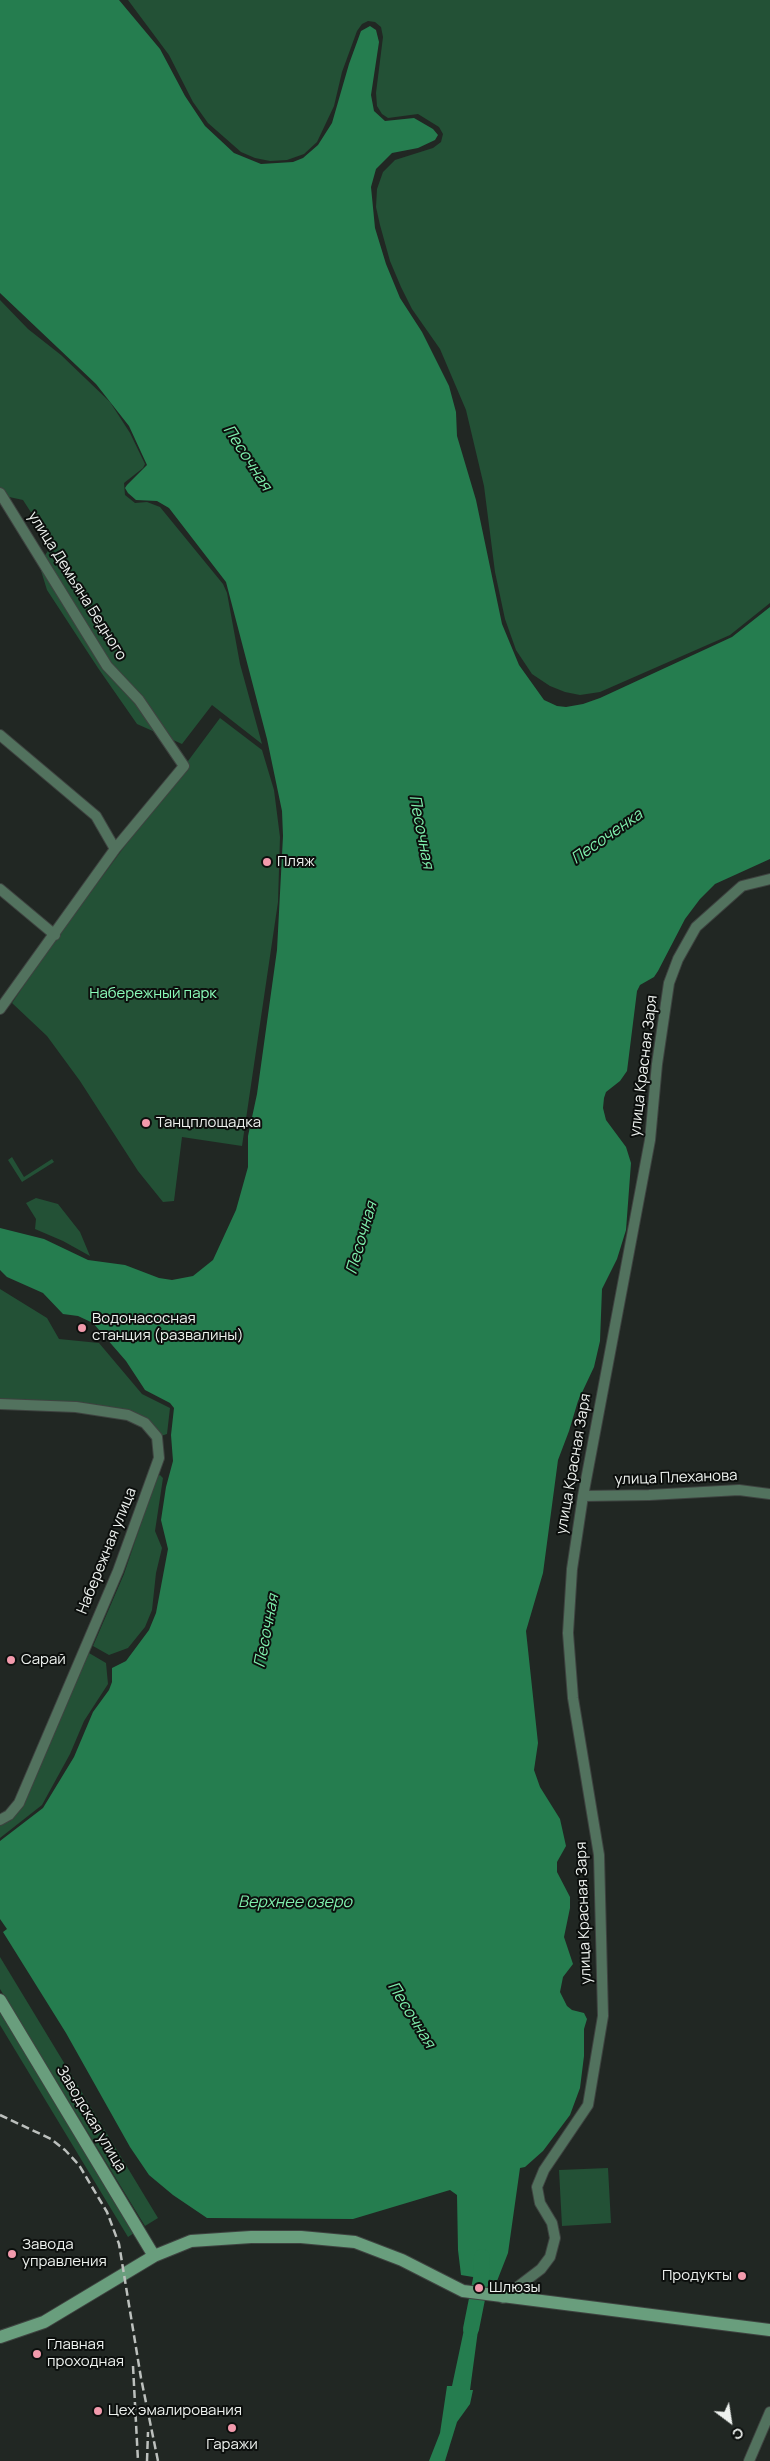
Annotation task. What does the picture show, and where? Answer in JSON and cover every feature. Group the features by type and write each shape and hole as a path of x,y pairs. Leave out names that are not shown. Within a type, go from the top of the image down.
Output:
{"main road":[{"name":"Заводская улица","path":"0,2000 154,2256"},
{"path":"0,2337 44,2322 154,2256 191,2240 301,2237 355,2242 402,2260 463,2291 497,2297 770,2330"}],"street":[{"name":"улица Демьяна Бедного","path":"0,493 107,666 139,700 184,766 115,849"},
{"path":"0,735 96,816 115,849 55,935 45,945 0,1008"},
{"name":"улица Красная Заря","path":"497,2297 541,2269 550,2257 555,2238 552,2223 538,2196 539,2178 588,2105 603,2016 599,1855 573,1698 568,1633 572,1569 582,1496 650,1140 657,1064 669,983 678,959 696,927 742,886 770,879"},
{"path":"0,890 55,935"},
{"name":"Набережная улица","path":"0,1404 76,1407 128,1414 145,1423 157,1437 159,1458 118,1571 19,1803 9,1816 0,1820"},
{"name":"улица Плеханова","path":"582,1496 649,1495 739,1490 770,1494"},
{"path":"749,2461 770,2412"}],"green space":[{"path":"128,0 770,0 770,603 730,635 600,692 580,695 565,692 550,686 532,674 516,650 505,619 495,572 484,486 466,410 440,349 412,309 401,287 390,261 380,225 376,207 377,189 383,172 395,160 433,148 441,142 443,134 439,127 418,114 388,118 382,114 377,106 376,93 383,37 381,27 375,22 368,21 362,24 357,31 342,72 334,106 317,142 304,154 287,160 270,161 255,158 241,152 208,123 193,102 169,55"},
{"path":"0,300 28,329 61,355 110,402 130,433 145,464 143,468 124,483 125,495 135,503 147,502 160,507 223,584 227,593 240,664 262,744 212,705 182,744 137,724 47,590 39,564 52,545 23,500 0,495"},
{"name":"Набережный парк","path":"220,718 262,750 274,790 280,837 278,902 242,1146 182,1137 174,1201 163,1202 138,1171 80,1081 47,1036 12,1003 49,948"},
{"path":"12,1157 24,1177 52,1159 54,1162 22,1182 8,1160"},
{"path":"36,1198 58,1204 80,1232 90,1256 63,1241 35,1229 36,1219 26,1203"},
{"path":"0,1289 47,1318 59,1339 99,1343 142,1394 170,1408 167,1434 161,1436 147,1420 0,1400"},
{"path":"160,1475 163,1478 155,1531 162,1548 156,1573 152,1610 145,1627 128,1648 109,1655 93,1646 124,1574 157,1476"},
{"path":"89,1653 106,1663 108,1684 84,1721 70,1754 42,1805 0,1838 0,1824 22,1804"},
{"path":"0,1957 158,2218 145,2226 0,1989"},
{"path":"0,2005 137,2231 128,2237 0,2025"},
{"path":"608,2168 611,2223 562,2226 559,2170"}],"water":[{"name":"Верхнее озеро","path":"0,0 119,0 160,49 185,96 205,126 234,153 261,164 293,162 303,158 318,145 332,123 349,64 361,31 370,26 376,30 379,42 371,95 374,111 385,121 414,118 433,129 438,135 435,140 418,148 392,153 376,169 371,187 375,228 386,264 400,298 422,332 449,386 456,412 457,436 476,500 502,624 519,665 544,700 557,706 566,707 600,698 732,637 770,607 770,859 715,884 700,899 685,919 654,977 640,985 637,991 627,1071 620,1081 606,1092 604,1098 603,1108 606,1120 626,1147 631,1163 626,1230 617,1259 602,1289 600,1341 594,1367 578,1401 558,1460 543,1573 526,1631 538,1743 534,1770 540,1787 560,1819 566,1846 557,1862 557,1872 570,1897 570,1908 564,1937 573,1964 563,1977 560,1992 567,2006 572,2010 584,2013 587,2019 584,2029 584,2056 580,2088 570,2115 543,2151 525,2167 520,2168 508,2253 497,2281 461,2275 458,2250 457,2195 450,2190 353,2219 207,2218 173,2195 149,2175 130,2147 66,2033 3,1932 7,1929 0,1919 0,1841 43,1808 74,1757 93,1712 109,1690 112,1682 112,1668 126,1661 149,1630 156,1613 168,1549 161,1520 166,1487 173,1461 171,1435 174,1408 170,1403 145,1390 126,1361 93,1323 78,1316 63,1314 43,1293 7,1277 0,1270 0,1228 44,1239 88,1260 125,1265 159,1278 172,1280 193,1276 213,1260 236,1210 248,1167 248,1136 257,1094 277,950 283,836 282,811 267,739 226,582 169,508 157,501 136,500 128,493 125,488 127,485 147,465 129,426 96,384 0,293"},
{"path":"469,2306 481,2308 470,2390 473,2390 470,2404 457,2422 445,2461 429,2461 440,2433 447,2386 452,2386"}],"waterway":[{"name":"Песочная","path":"471,2329 481,2279 482,2257"}],"railway":[{"path":"0,2115 51,2139 65,2150 79,2165 107,2212 119,2244 141,2378 158,2461"},
{"path":"133,2366 138,2461"},
{"path":"147,2461 148,2432"}],"place":[{"name":"Пляж","path":"267,862"},
{"name":"Танцплощадка","path":"146,1123"},
{"name":"Водонасосная станция (развалины)","path":"82,1328"},
{"name":"Сарай","path":"11,1660"},
{"name":"Завода управления","path":"12,2254"},
{"name":"Продукты","path":"742,2276"},
{"name":"Шлюзы","path":"479,2288"},
{"name":"Главная проходная","path":"37,2354"},
{"name":"Цех эмалирования","path":"98,2411"},
{"name":"Гаражи","path":"232,2428"}],"water label":[{"name":"Песоченка","path":"607,837"}]}
